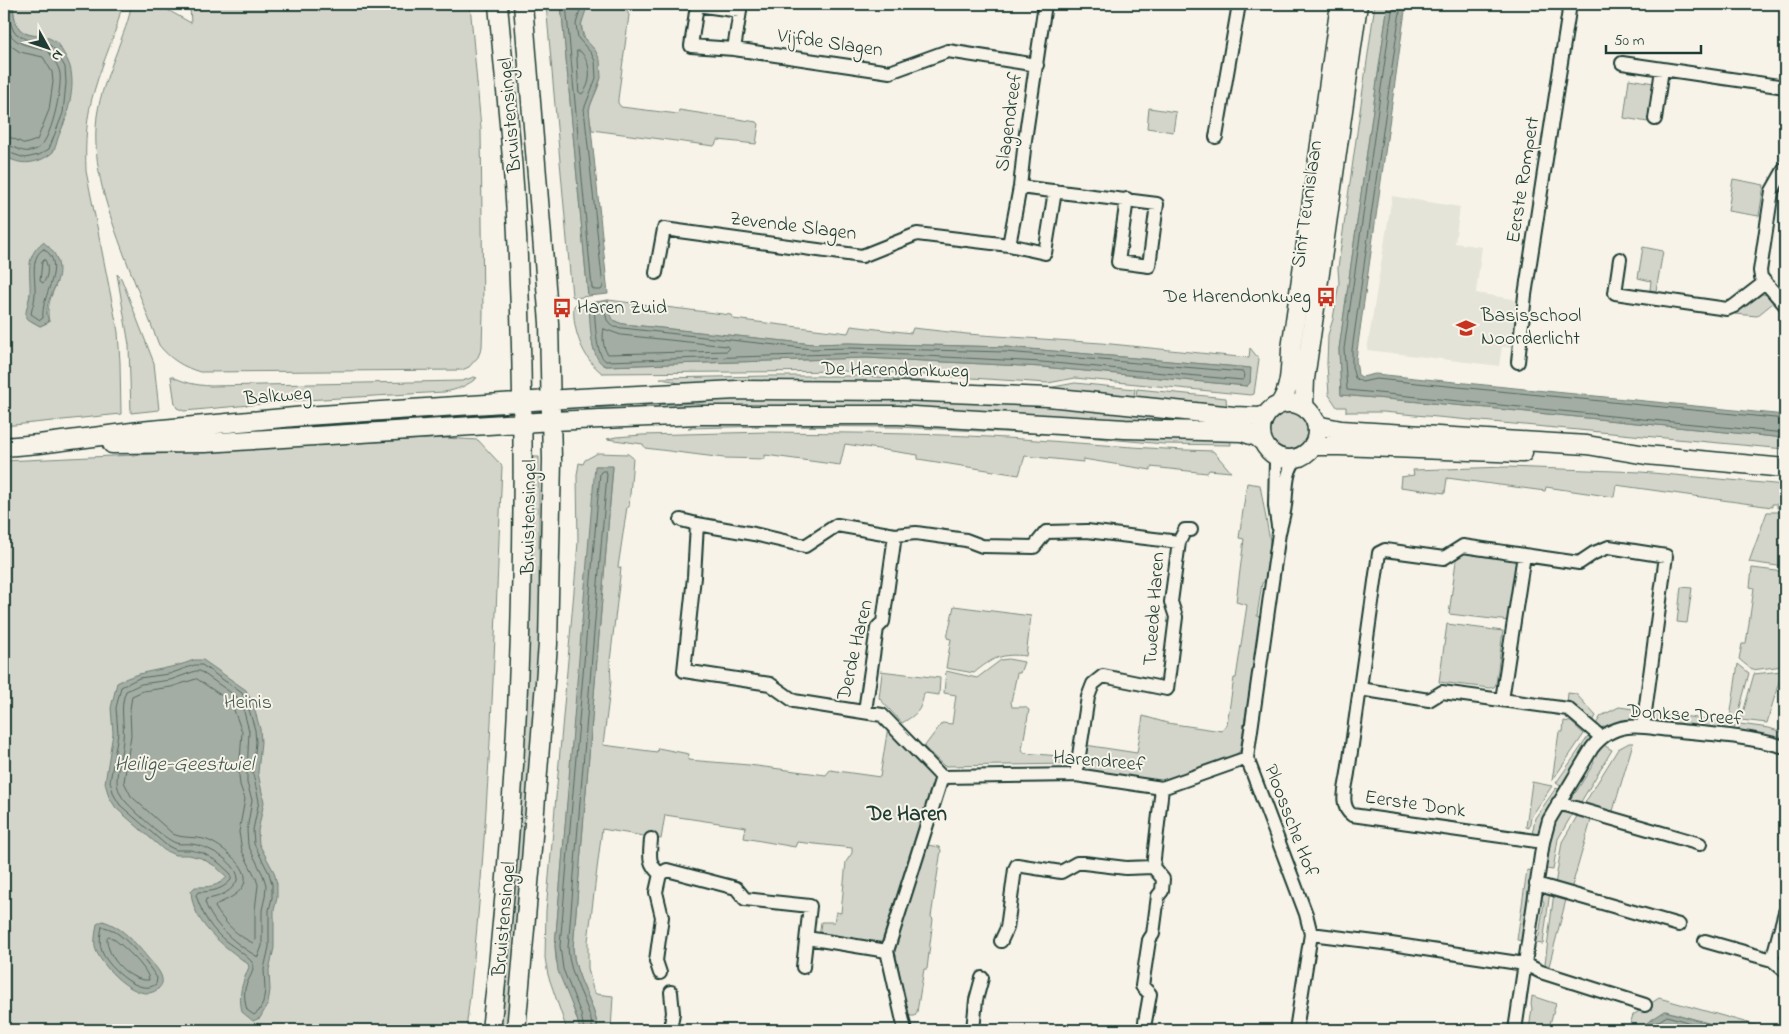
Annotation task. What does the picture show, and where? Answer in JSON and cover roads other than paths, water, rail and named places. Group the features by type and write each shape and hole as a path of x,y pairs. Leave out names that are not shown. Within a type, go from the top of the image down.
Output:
{"main road":[{"name":"Bruistensingel","path":"491,1030 506,875 516,723 521,619 523,423 515,207 498,4"},
{"name":"Bruistensingel","path":"516,1030 527,916 548,644 552,421 548,304 523,4"},
{"name":"Sint Teunislaan","path":"1273,410 1285,396 1288,383 1291,349 1340,4"},
{"name":"Sint Teunislaan","path":"1312,416 1304,404 1304,379 1358,4"},
{"name":"De Harendonkweg","path":"522,403 737,390 901,391 1048,397 1244,417 1260,417 1273,410"},
{"name":"Balkweg","path":"4,447 140,431 286,418 522,403"},
{"path":"1268,448 1261,428 1273,410 1285,403 1297,404 1312,416 1320,426 1342,430 1587,445 1646,454 1785,468"},
{"path":"523,423 699,415 898,415 1126,430 1242,432 1257,437 1268,448 1285,459 1297,458 1317,446 1441,451 1646,454"},
{"path":"1311,448 1317,436 1312,416"},
{"name":"Balkweg","path":"39,444 205,443 523,423"}],"street":[{"name":"Slagendreef","path":"1009,245 1020,187 1045,4"},
{"path":"1216,136 1240,4"},
{"name":"Eerste Rompert","path":"1518,362 1525,295 1570,4"},
{"name":"Vijfde Slagen","path":"734,49 741,7 696,6 691,46 734,49 890,72 948,51 1037,65"},
{"path":"1622,62 1785,86"},
{"path":"1654,119 1662,69"},
{"path":"1785,168 1772,191 1760,271 1760,277 1785,305"},
{"path":"1020,187 1127,199 1158,204 1149,266 1118,262 1127,199"},
{"name":"Zevende Slagen","path":"656,273 664,229 862,256 917,234 1009,245 1045,253 1055,191"},
{"path":"1620,260 1615,293 1727,309 1734,306 1765,282"},
{"name":"Ploossche Hof","path":"1268,448 1276,460 1275,506 1279,533"},
{"name":"Ploossche Hof","path":"1296,1030 1311,934 1306,914 1247,758 1288,477 1297,458"},
{"path":"681,520 805,546 837,524 895,534"},
{"name":"Derde Haren","path":"697,524 694,577 684,671 770,684 794,701 865,711 877,628 883,622 895,534"},
{"name":"Tweede Haren","path":"1076,775 1088,697 1093,684 1103,676 1167,688 1176,617 1171,602 1179,542 1185,530 1191,530"},
{"name":"Tweede Haren","path":"895,534 916,533 966,540 982,546 1034,547 1046,532 1087,532 1179,542"},
{"name":"Eerste Donk","path":"1543,842 1352,815 1347,811 1344,804 1379,553 1384,550 1444,558 1463,546 1579,562 1609,547 1666,556 1643,728"},
{"path":"1502,700 1524,555"},
{"path":"1360,689 1429,700 1442,692 1568,710 1600,737"},
{"path":"865,711 882,715 942,777 887,951 905,1030"},
{"name":"Donkse Dreef","path":"1515,1030 1536,884 1543,842 1549,820 1600,737 1608,732 1628,726 1735,736 1785,747"},
{"name":"Harendreef","path":"942,777 1076,775 1162,788 1247,758"},
{"path":"1145,1022 1150,994 1142,986 1149,940 1152,934 1158,896 1162,891 1163,879 1153,867 1162,788"},
{"path":"1558,803 1700,844"},
{"path":"651,839 650,860 653,869 660,874"},
{"path":"1001,941 1007,928 1014,869 1017,865 1060,872 1077,863 1126,868 1153,867"},
{"path":"660,973 656,961 662,917 656,892 660,874 666,870 736,888 744,899 810,906 802,966"},
{"path":"1536,884 1679,924"},
{"path":"1772,960 1785,912"},
{"path":"1311,934 1525,964 1541,972 1645,1005"},
{"path":"807,938 887,951"},
{"path":"1705,941 1772,960 1785,971"},
{"path":"973,1030 976,1000 982,978"},
{"path":"670,1030 673,1013 672,992"}],"water":[{"path":"4,4 13,4 15,19 19,28 24,33 46,37 53,40 60,47 71,71 72,88 69,106 53,152 40,160 25,163 12,160 4,155"},
{"path":"561,4 588,4 581,25 583,37 595,50 600,60 601,78 589,109 608,294 588,296"},
{"path":"1388,4 1406,4 1357,351 1358,375 1362,377 1375,374 1785,415 1785,438 1341,395 1339,349"},
{"path":"43,242 55,255 59,272 47,307 49,322 40,326 26,318 26,315 30,294 31,260 37,248"},
{"path":"608,300 612,318 623,324 813,344 848,343 1006,347 1251,368 1250,383 1247,386 1042,367 866,358 606,366 600,362 593,348 589,303"},
{"path":"595,466 613,466 573,948 577,969 593,1009 598,1030 580,1030 558,971 555,946"},
{"name":"Heilige-Geestwiel","path":"194,660 203,660 246,690 253,704 260,729 261,742 258,773 264,802 258,831 259,844 274,872 277,884 277,898 274,910 274,948 269,970 270,990 268,1004 260,1018 253,1021 242,1012 240,999 241,989 249,967 248,964 211,933 197,914 193,903 191,891 195,887 216,885 227,877 215,866 201,858 189,855 175,855 164,850 116,808 109,797 105,783 113,733 111,708 117,683 145,672 184,664"},
{"path":"103,921 110,923 128,936 156,967 162,980 162,984 158,989 150,993 131,988 104,964 95,947 97,924"},
{"path":"1665,1011 1732,1030 1636,1030"}],"place":[{"name":"De Harendonkweg","path":"1326,297"},
{"name":"Haren Zuid","path":"562,308"},
{"name":"Basisschool Noorderlicht","path":"1466,328"}],"district":[{"name":"De Haren","path":"907,815"}],"park label":[{"name":"Heinis","path":"248,703"}]}
